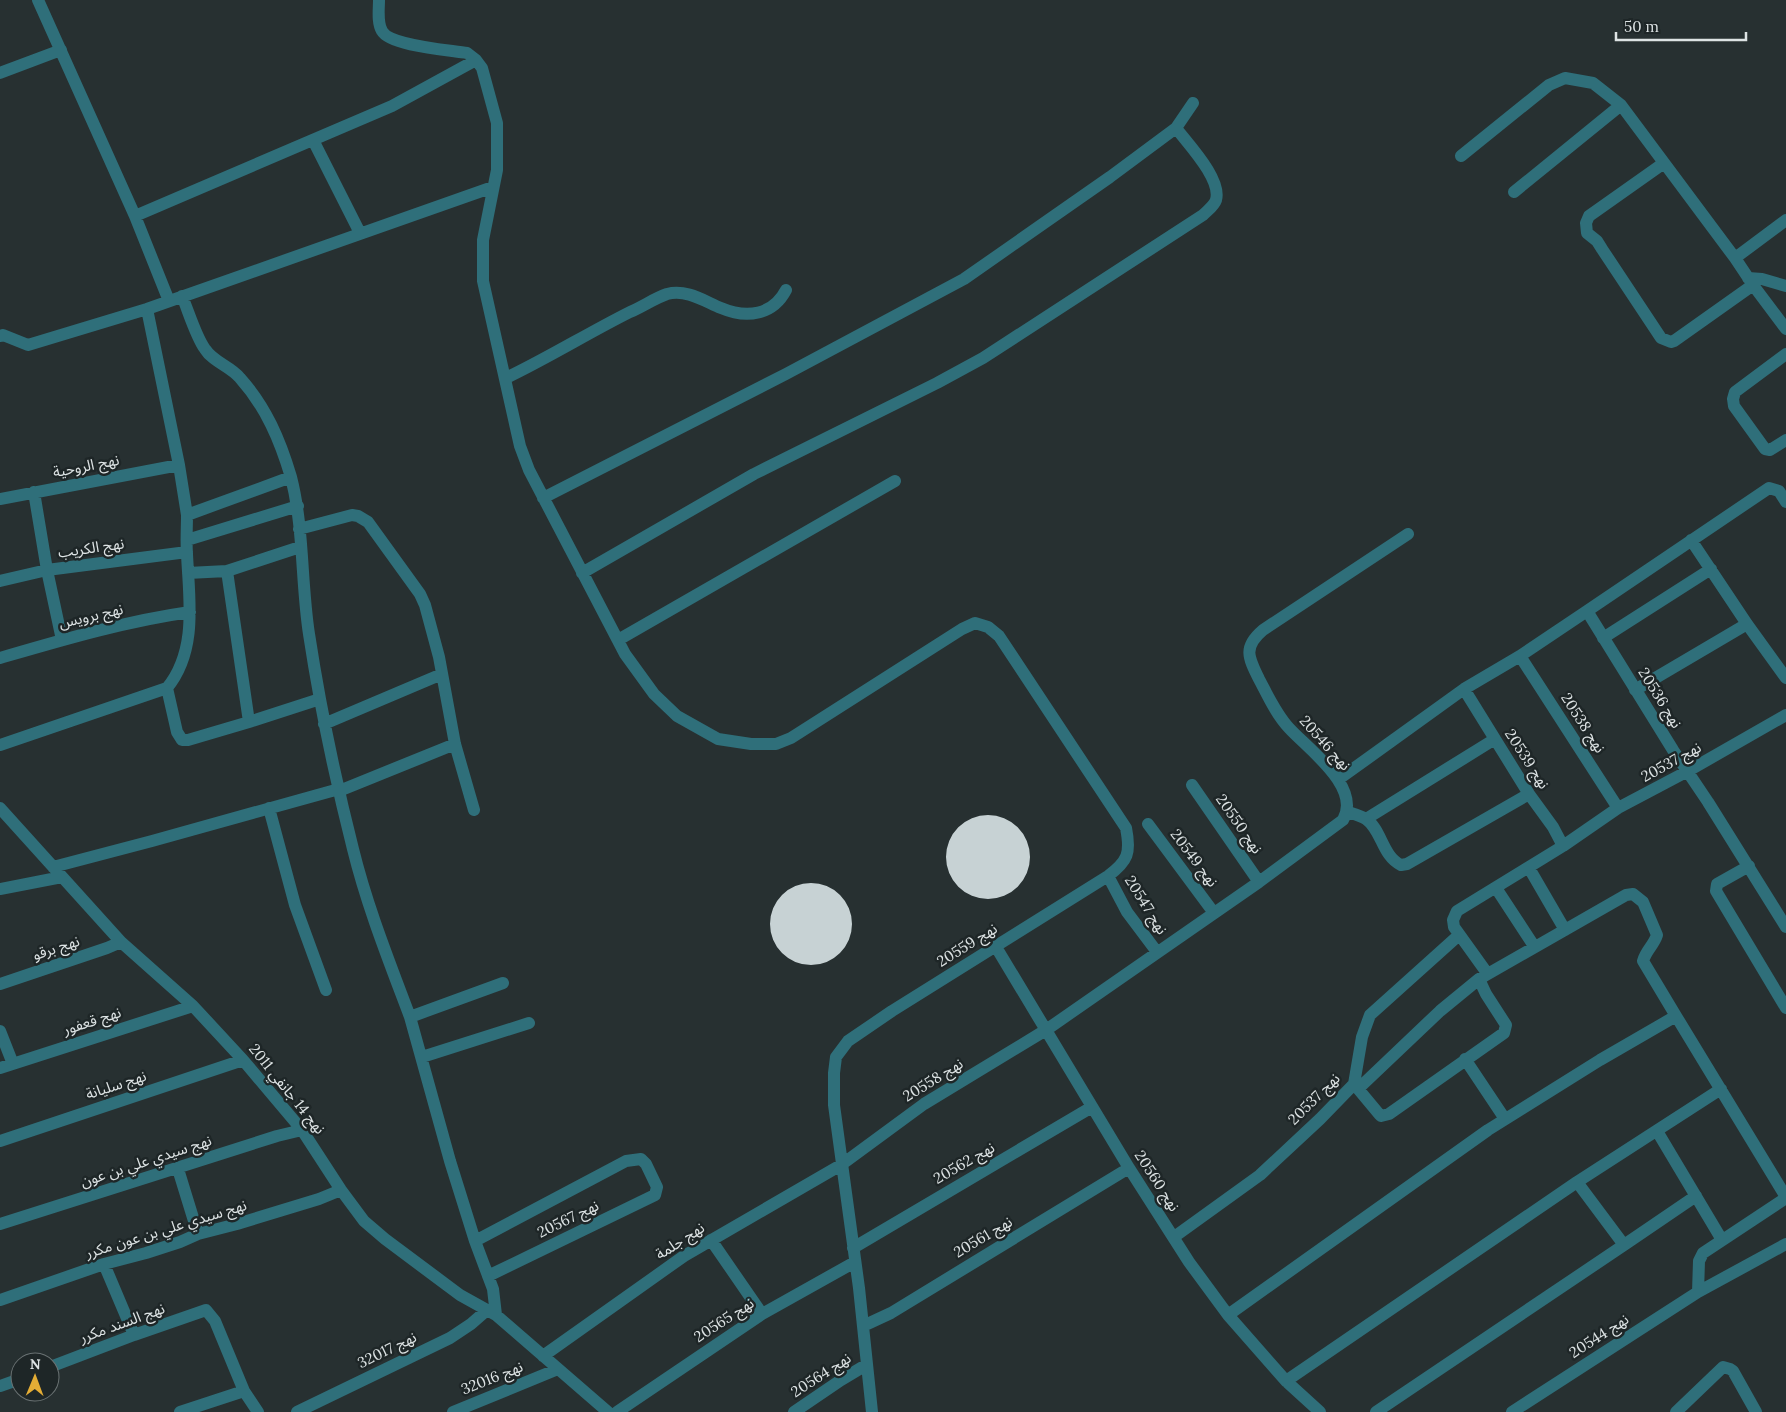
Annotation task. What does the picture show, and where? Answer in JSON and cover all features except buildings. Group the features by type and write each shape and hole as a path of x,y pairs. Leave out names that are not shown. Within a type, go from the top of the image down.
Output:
{"street":[{"path":"38,0 135,216 169,301"},
{"path":"379,0 380,29 384,35 397,42 467,53 482,68 497,123 498,170 483,240 483,282 520,446 528,470 618,640 895,481"},
{"path":"0,73 61,50"},
{"path":"135,216 392,106 476,60"},
{"path":"1461,156 1549,85 1564,78 1593,82 1621,105 1786,329"},
{"path":"543,498 964,280 1176,128 1193,104"},
{"path":"1514,192 1621,105"},
{"path":"582,572 754,474 937,383 983,358 1203,215 1213,205 1216,198 1213,177 1176,128"},
{"path":"313,140 360,233"},
{"path":"1664,163 1588,216 1586,223 1587,233 1597,241 1662,338 1671,342 1674,341 1751,281 1786,286"},
{"path":"0,336 4,335 28,344 147,309 493,187"},
{"path":"1735,258 1786,220"},
{"path":"506,378 542,361 606,323 667,294 679,293 690,295 706,300 724,310 754,314 768,310 780,301 786,290"},
{"path":"182,296 204,348 240,378 266,413 280,442 291,476 298,506 308,632 324,724 353,850 374,920 410,1017 450,1161 496,1301 492,1313"},
{"path":"0,745 167,688 176,677 184,658 190,612 187,515 179,465 147,309"},
{"path":"1786,354 1735,392 1733,399 1734,406 1765,449 1770,450 1786,440"},
{"name":"نهج الروحية","path":"0,499 179,465"},
{"path":"187,515 291,476"},
{"path":"1338,779 1464,689 1520,656 1769,488 1779,491 1786,502"},
{"path":"34,492 47,570 62,640"},
{"name":"نهج الكريب","path":"0,581 47,570 187,546 298,506"},
{"path":"299,529 352,515 358,516 368,522 423,599 442,674 455,744 474,810"},
{"name":"نهج 20546","path":"1348,812 1347,803 1338,779 1278,714 1250,662 1248,648 1253,638 1263,630 1408,534"},
{"path":"1690,540 1786,678"},
{"path":"188,572 227,571 300,547"},
{"path":"1603,638 1711,570"},
{"path":"227,571 249,722"},
{"name":"نهج 20536","path":"1587,611 1786,927"},
{"name":"نهج برويس","path":"0,658 62,640 168,615 190,612"},
{"name":"نهج 20559","path":"618,640 625,654 654,694 677,716 718,738 751,744 776,744 790,738 962,629 975,623 988,627 999,636 1126,828 1129,849 1126,858 1121,866 1108,876 892,1011 848,1041 836,1057 834,1073 834,1105 841,1165"},
{"path":"1636,690 1747,624"},
{"name":"نهج 20538","path":"1520,656 1618,808"},
{"path":"324,724 442,674"},
{"path":"167,688 177,732 182,740 188,740 249,722 320,698"},
{"name":"نهج 20539","path":"1464,689 1529,794 1553,827 1568,843"},
{"name":"نهج 20537","path":"1174,1237 1260,1175 1356,1086 1362,1037 1370,1014 1459,935 1453,923 1457,911 1529,868 1618,808 1688,771 1786,715"},
{"path":"1366,820 1494,739"},
{"path":"53,867 339,790 455,744"},
{"name":"نهج 20550","path":"1192,785 1259,882"},
{"path":"1046,1030 1259,882 1343,820 1348,812 1370,823 1392,859 1401,866 1529,794"},
{"path":"269,808 295,905 326,990"},
{"name":"نهج 14 جانفي 2011","path":"1,810 121,942 193,1006 243,1060 302,1130 341,1190 364,1221 384,1239 460,1295 492,1313 608,1412"},
{"name":"نهج 20549","path":"1148,824 1214,913"},
{"path":"1749,866 1717,884 1716,891 1786,1008"},
{"path":"1529,868 1565,930"},
{"name":"نهج 20547","path":"1108,876 1127,912 1157,952"},
{"path":"0,890 62,877"},
{"path":"1496,888 1534,946"},
{"path":"1459,935 1483,976 1486,994 1506,1026 1505,1031 1389,1114 1379,1114 1356,1086 1440,1010 1483,976 1626,895 1633,894 1643,902 1657,935 1655,942 1645,954 1643,961 1786,1198 1703,1253 1700,1257 1697,1288"},
{"name":"نهج برقو","path":"0,984 121,942"},
{"name":"نهج 20560","path":"996,947 1092,1107 1124,1171 1174,1237 1189,1262 1228,1315 1286,1381 1320,1412"},
{"path":"410,1017 503,983"},
{"name":"نهج قعفور","path":"0,1068 193,1006"},
{"path":"1228,1315 1505,1119 1676,1016"},
{"path":"422,1058 529,1023"},
{"name":"نهج 20558","path":"841,1165 924,1104 1046,1030"},
{"path":"0,1031 13,1064"},
{"path":"1465,1059 1505,1119"},
{"name":"نهج سليانة","path":"0,1140 243,1060"},
{"path":"1286,1381 1577,1182 1721,1088"},
{"name":"نهج 20562","path":"853,1248 1092,1107"},
{"name":"نهج سيدي علي بن عون","path":"0,1224 277,1136 302,1130"},
{"path":"1657,1130 1722,1240"},
{"name":"نهج 20567","path":"475,1241 626,1161 641,1159 646,1164 657,1187 654,1195 488,1276"},
{"path":"841,1165 855,1262 872,1412"},
{"name":"نهج جلمة","path":"543,1356 711,1240 841,1165"},
{"path":"178,1168 198,1234"},
{"name":"نهج 20561","path":"863,1326 891,1313 1124,1171"},
{"path":"1577,1182 1624,1245"},
{"name":"نهج سيدي علي بن عون مكرر","path":"0,1300 104,1264 154,1250 198,1234 319,1199 341,1190"},
{"path":"1376,1412 1696,1196"},
{"path":"711,1240 762,1314"},
{"name":"نهج 20544","path":"1512,1412 1697,1288 1786,1244"},
{"name":"نهج 20565","path":"617,1412 762,1314 855,1262"},
{"path":"104,1264 134,1335"},
{"name":"نهج السند مكرر","path":"60,1363 206,1310 215,1321 244,1392"},
{"name":"نهج 32017","path":"297,1412 450,1338 492,1313"},
{"name":"نهج 20564","path":"794,1412 866,1365"},
{"path":"1676,1412 1723,1367 1730,1368 1733,1371 1755,1412"},
{"name":"نهج 32016","path":"453,1412 558,1369"},
{"path":"180,1412 244,1392 258,1412"}]}
